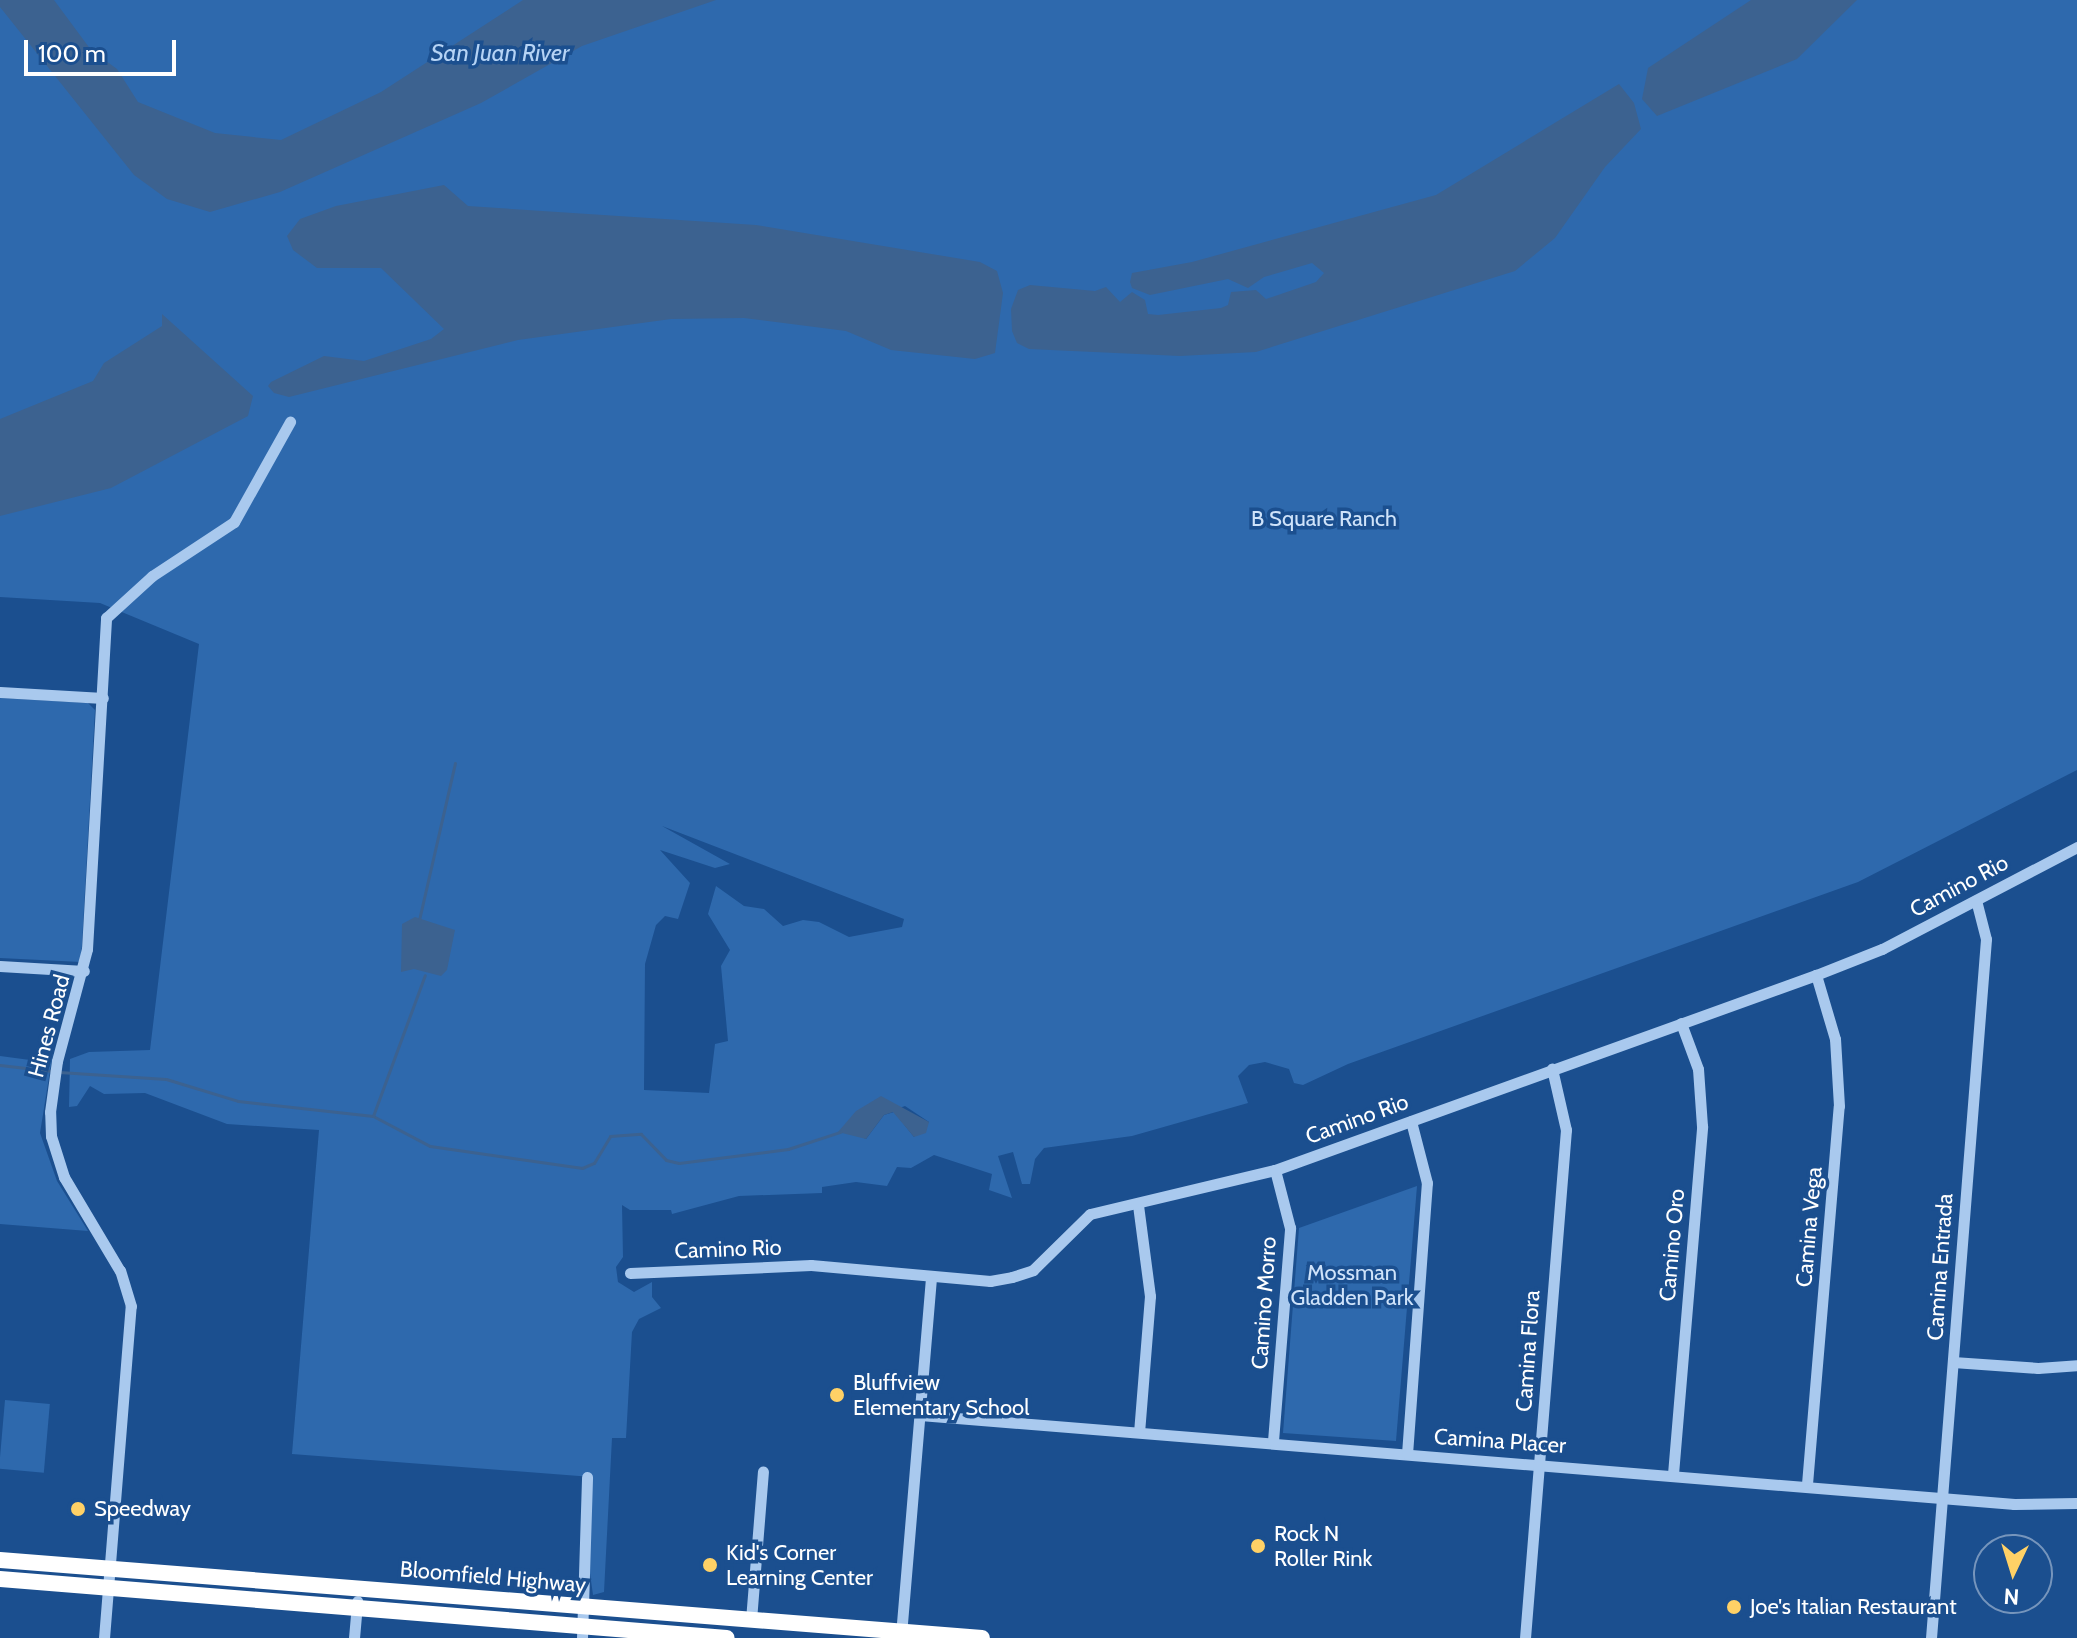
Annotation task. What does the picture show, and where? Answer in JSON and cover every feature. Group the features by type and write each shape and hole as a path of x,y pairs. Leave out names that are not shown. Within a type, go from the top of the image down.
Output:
{"highway":[{"name":"Bloomfield Highway","path":"0,1560 751,1620 901,1635 982,1638"},
{"name":"Bloomfield Highway","path":"0,1579 356,1608 582,1633 727,1638"}],"street":[{"name":"Hines Road","path":"104,1638 131,1306 116,1264 64,1177 51,1136 57,1061 84,971 106,618 152,576 234,522 290,422"},
{"path":"0,692 103,698"},
{"name":"Camino Rio","path":"630,1273 811,1265 990,1281 1033,1270 1090,1214 1275,1170 1816,975 1882,949 2077,847"},
{"name":"Camina Entrada","path":"1931,1638 1986,939 1976,900"},
{"path":"0,966 84,971"},
{"name":"Camina Vega","path":"1807,1484 1839,1106 1835,1039 1816,975"},
{"name":"Camino Oro","path":"1673,1474 1702,1126 1698,1069 1681,1023"},
{"name":"Camina Flora","path":"1525,1638 1566,1130 1552,1069"},
{"path":"1407,1454 1427,1208 1426,1163 1411,1121"},
{"name":"Camino Morro","path":"1273,1441 1290,1237 1275,1170"},
{"path":"1138,1205 1150,1296 1139,1432"},
{"path":"901,1635 931,1277"},
{"path":"1953,1362 2077,1365"},
{"name":"Camina Placer","path":"920,1415 1807,1484 2014,1504 2077,1503"},
{"path":"751,1620 763,1471"},
{"path":"582,1633 587,1477"},
{"path":"354,1638 358,1588"}],"green space":[{"name":"B Square Ranch","path":"0,0 2077,0 2077,770 1858,882 1348,1064 1303,1085 1294,1083 1289,1069 1265,1062 1249,1065 1238,1076 1248,1103 1132,1136 1044,1148 1035,1159 1030,1184 1022,1184 1013,1152 998,1156 1012,1198 989,1190 992,1174 934,1155 911,1168 897,1167 887,1186 856,1182 822,1187 822,1193 739,1196 672,1214 671,1210 630,1210 622,1205 623,1257 616,1267 618,1282 634,1292 652,1282 652,1297 661,1308 639,1319 632,1332 626,1438 612,1438 604,1592 593,1595 587,1552 592,1477 292,1454 319,1130 227,1124 145,1093 104,1094 90,1086 77,1106 69,1107 70,1059 89,1052 150,1050 199,644 100,603 0,597","holes":["662,826 904,919 902,927 849,937 819,922 803,920 783,926 764,909 744,906 716,886 708,914 730,950 721,966 728,1041 715,1044 709,1093 644,1090 645,964 656,925 665,916 678,919 690,883 660,850 715,868 730,864","905,1106 929,1122 914,1137 894,1112 884,1115 866,1139 843,1128"]},
{"path":"0,698 88,703 95,710 81,962 0,958"},
{"path":"54,1046 40,1133 57,1181 88,1231 0,1224 0,1056 45,1062"},
{"name":"Mossman Gladden Park","path":"1417,1186 1396,1441 1283,1433 1299,1228"},
{"path":"5,1400 50,1404 44,1473 0,1469"}],"water":[{"name":"San Juan River","path":"0,0 54,0 91,50 117,69 138,102 215,133 281,140 381,92 523,0 716,0 582,46 481,103 280,192 210,212 167,199 134,175 0,7"},
{"path":"1751,0 1857,0 1797,59 1657,116 1642,99 1648,68"},
{"path":"1619,84 1634,103 1641,129 1605,167 1555,238 1515,271 1256,352 1180,356 1029,349 1017,343 1012,331 1011,309 1018,290 1030,285 1095,291 1106,287 1120,302 1132,292 1145,300 1148,314 1158,315 1221,308 1228,305 1231,292 1256,290 1266,299 1316,282 1324,273 1312,263 1264,277 1248,288 1228,279 1150,295 1132,288 1130,282 1132,273 1192,262 1436,195"},
{"path":"444,185 468,206 756,225 980,262 997,271 1003,293 995,353 975,359 891,350 846,331 744,318 671,319 518,340 289,397 274,393 268,386 271,382 324,356 364,361 431,339 444,329 381,268 317,268 293,250 287,236 300,219 336,206"},
{"path":"162,314 253,396 248,416 111,488 0,516 0,419 93,381 104,363 162,326"},
{"path":"415,917 455,930 447,970 441,976 414,969 401,972 402,924"},
{"path":"881,1096 929,1122 926,1133 914,1137 893,1112 884,1115 866,1139 838,1132 856,1111"}],"waterway":[{"path":"419,920 455,763"},
{"path":"373,1116 425,975"},
{"path":"0,1065 52,1071"},
{"path":"59,1072 166,1079 238,1101 373,1116 430,1146 582,1168 594,1163 610,1136 641,1134 666,1160 679,1163 788,1149 840,1132"}],"place":[{"name":"Bluffview Elementary School","path":"837,1395"},
{"name":"Speedway","path":"78,1509"},
{"name":"Rock N Roller Rink","path":"1258,1546"},
{"name":"Kid's Corner Learning Center","path":"710,1565"},
{"name":"Joe's Italian Restaurant","path":"1734,1607"}]}
